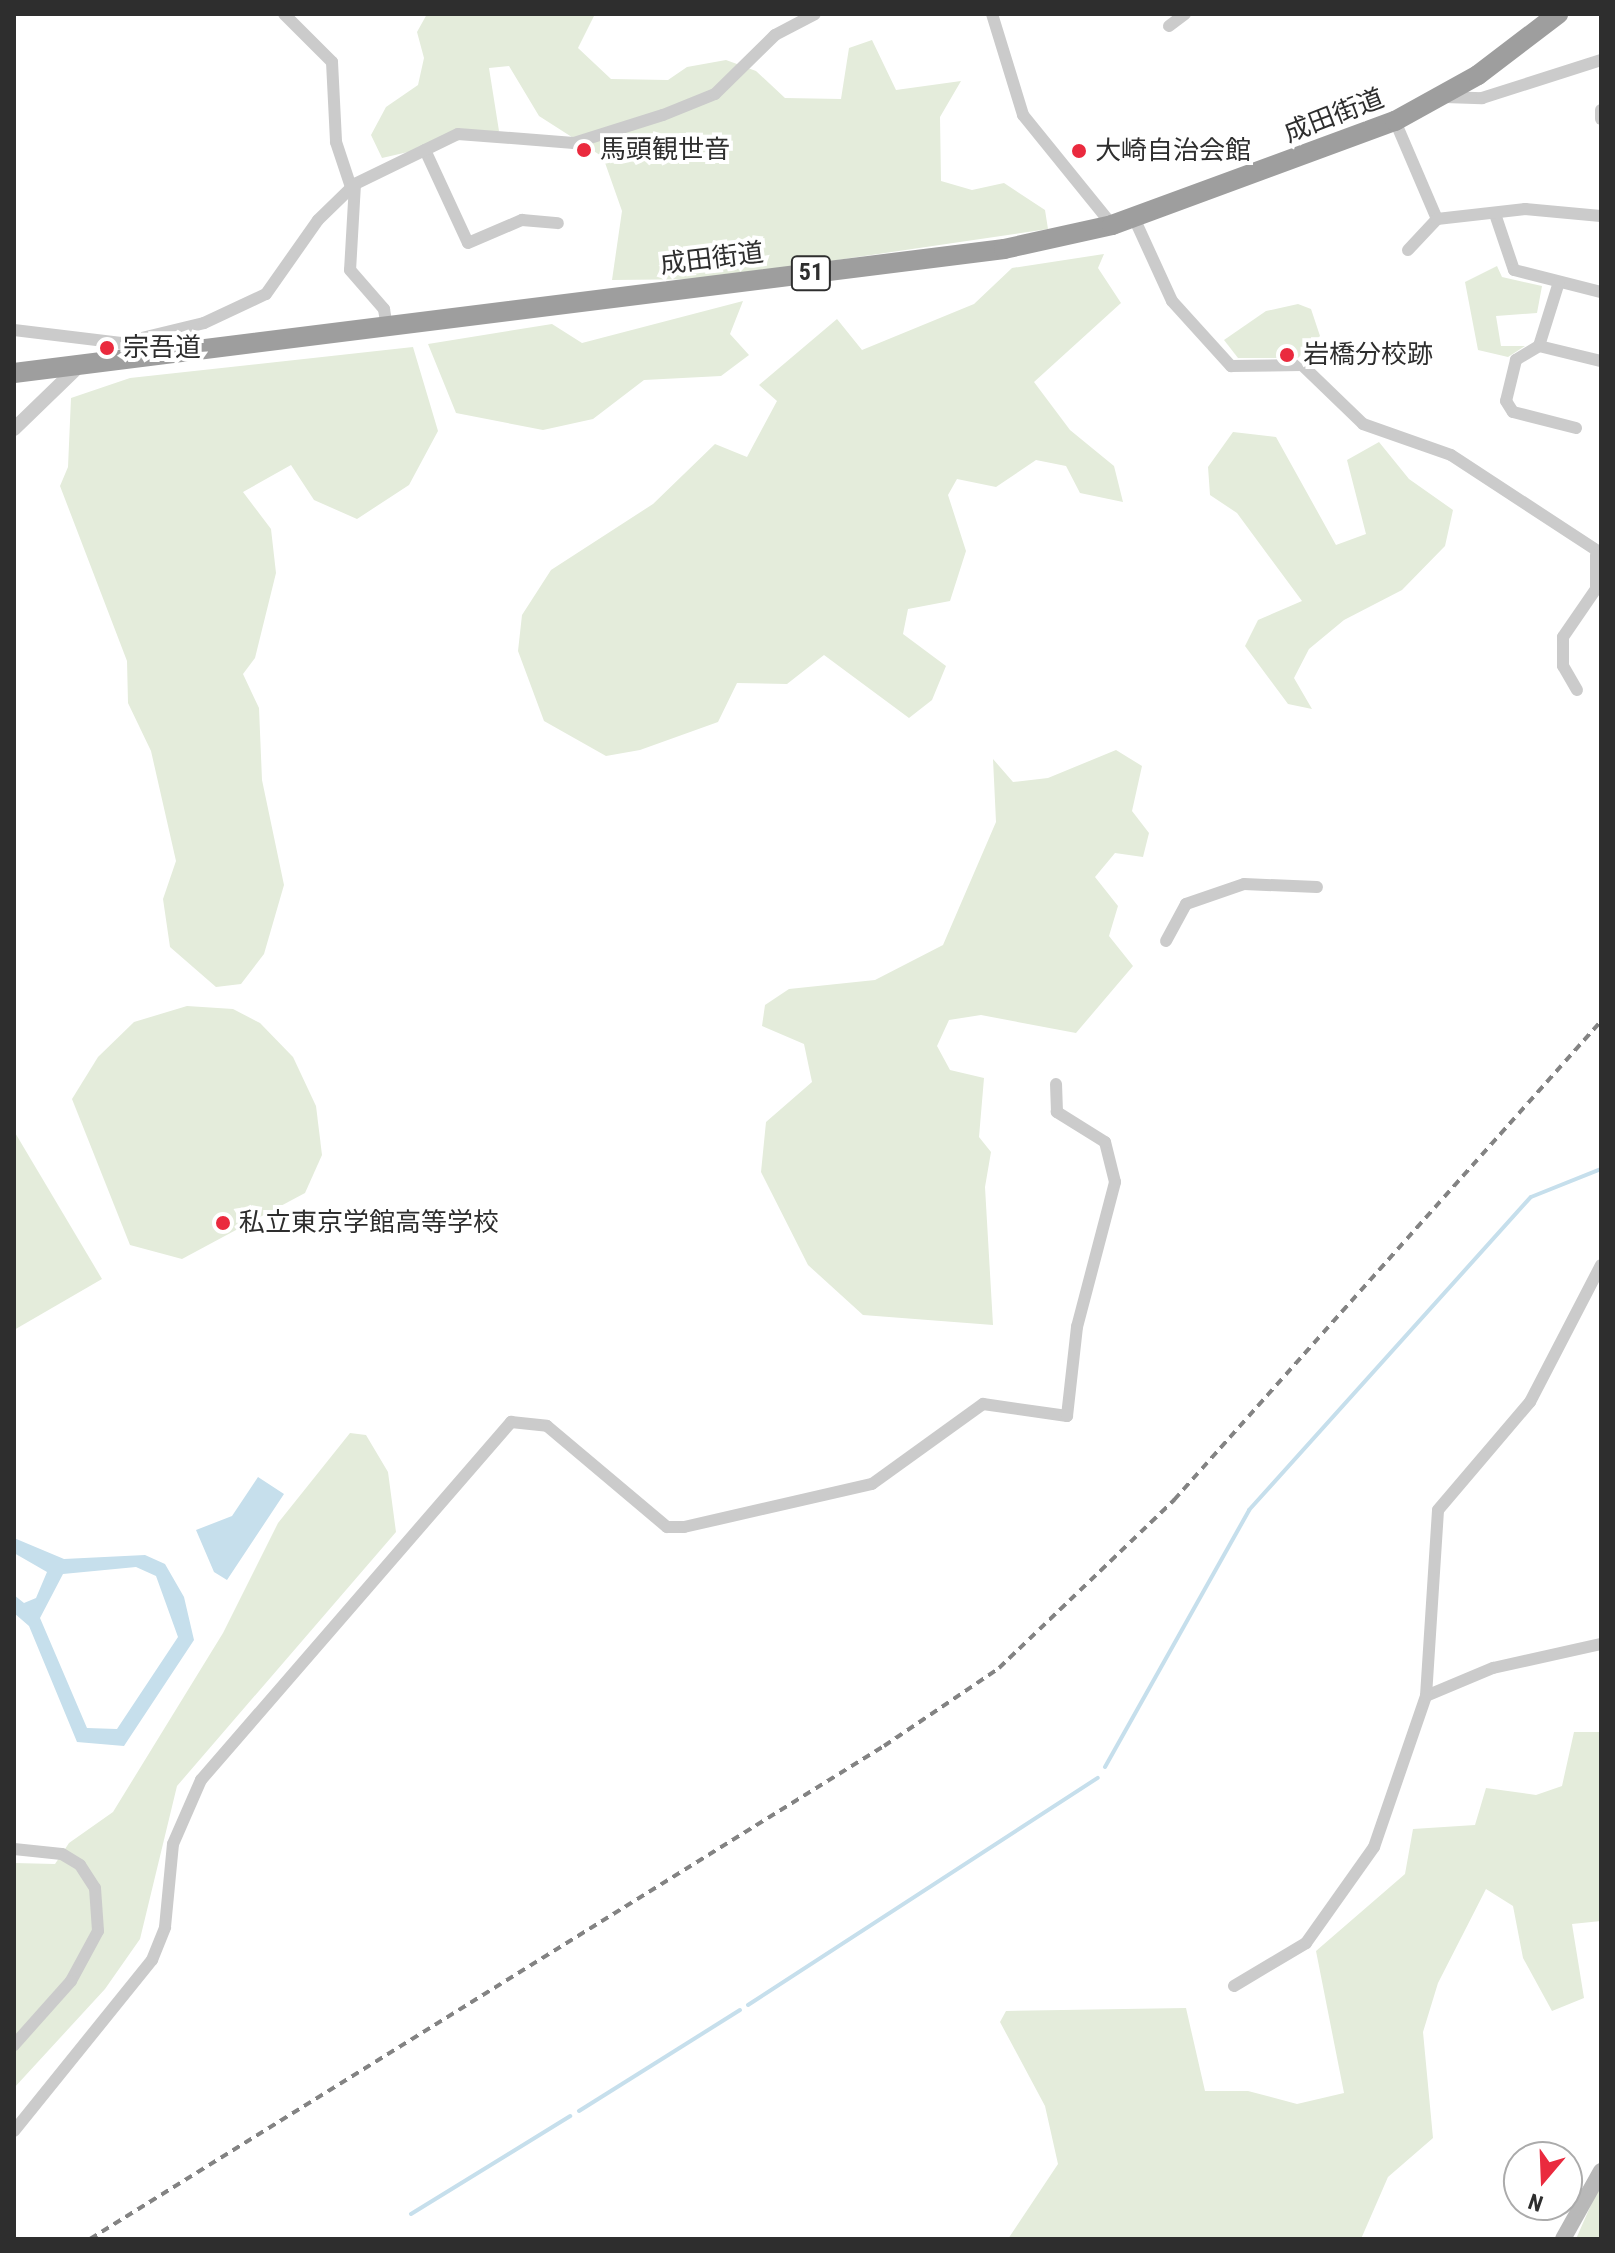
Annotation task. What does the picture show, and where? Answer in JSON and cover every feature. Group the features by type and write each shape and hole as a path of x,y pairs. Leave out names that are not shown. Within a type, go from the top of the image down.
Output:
{"highway":[{"name":"成田街道","path":"14,373 81,363 116,351 387,327 1004,249 1112,225 1395,121 1441,97 1558,14"}],"main road":[{"path":"1563,2239 1601,2171"}],"street":[{"path":"284,14 332,62 336,142 353,185 350,270 384,309 387,327"},
{"path":"14,330 116,351 173,335 266,294 353,185 458,134 574,143 663,115 715,94 775,35 815,14"},
{"path":"992,14 1023,115 1112,225"},
{"path":"1169,26 1185,14"},
{"path":"1441,97 1482,98 1601,60"},
{"path":"1601,110 1601,119"},
{"path":"1395,121 1437,219"},
{"path":"425,150 468,243 522,220 558,223"},
{"path":"1495,214 1514,270 1601,292"},
{"path":"1408,250 1437,219 1495,214 1601,216"},
{"path":"1134,218 1172,301 1231,366 1302,365 1363,424 1451,455 1598,554 1596,589 1563,637 1565,674 1577,690"},
{"path":"1559,282 1539,346 1516,360 1506,401 1513,412 1576,428"},
{"path":"1539,346 1601,361"},
{"path":"14,429 81,363"},
{"path":"1166,941 1186,904 1244,884 1317,887"},
{"path":"14,2131 152,1960 165,1927 173,1844 201,1780 511,1422 547,1426 667,1527 684,1527 872,1484 983,1404 1067,1416 1077,1327 1115,1182 1105,1142 1057,1112 1056,1084"},
{"path":"1234,1986 1306,1943 1374,1847 1426,1696 1438,1510 1530,1402 1601,1265"},
{"path":"1426,1696 1493,1668 1601,1644"},
{"path":"14,1849 62,1854 80,1865 95,1888 98,1931 71,1981 14,2045"}],"green space":[{"path":"427,14 595,14 578,48 611,79 668,80 687,67 726,60 756,71 785,98 841,99 849,48 872,40 896,90 961,81 940,117 941,181 972,190 1004,183 1045,210 1048,229 708,279 612,280 622,211 603,157 539,116 509,66 489,68 499,131 382,158 371,135 386,107 418,85 424,58 417,32"},
{"path":"1104,254 1098,268 1121,303 1034,382 1070,430 1114,466 1123,502 1080,493 1066,466 1036,460 996,487 957,479 948,495 966,551 950,601 908,609 903,634 946,666 932,700 909,718 824,655 787,684 737,683 718,722 640,750 606,756 544,721 518,651 522,615 551,570 653,504 715,444 747,457 777,401 759,385 837,319 862,350 974,304 1012,268"},
{"path":"1497,266 1502,277 1542,286 1537,313 1496,316 1501,346 1525,346 1508,357 1478,350 1465,282"},
{"path":"743,301 730,334 749,355 721,376 644,380 593,419 543,430 456,413 428,344 552,324 582,343"},
{"path":"1298,304 1311,309 1320,336 1298,358 1238,358 1224,340 1266,311"},
{"path":"413,347 438,431 409,485 357,519 314,500 291,465 243,492 271,529 276,573 255,658 243,674 259,708 262,780 284,885 264,954 241,984 216,987 170,947 163,899 176,861 151,751 128,703 127,661 60,486 68,467 71,398 130,378"},
{"path":"1233,432 1276,437 1336,545 1366,534 1347,460 1379,442 1409,479 1453,510 1445,546 1402,590 1344,620 1309,649 1294,678 1312,709 1288,704 1245,646 1258,620 1302,601 1237,513 1210,495 1208,467"},
{"path":"1116,750 1142,766 1132,811 1149,833 1143,857 1115,853 1095,877 1118,906 1109,936 1133,966 1076,1033 981,1015 949,1020 937,1046 950,1070 984,1078 979,1137 991,1152 985,1187 993,1325 863,1315 808,1265 761,1172 766,1122 812,1082 804,1044 762,1026 765,1005 789,989 875,980 943,945 996,822 993,759 1013,782 1048,778"},
{"path":"187,1006 233,1009 260,1023 293,1057 316,1106 322,1155 305,1193 182,1259 130,1245 72,1099 98,1057 134,1022"},
{"path":"14,1131 102,1279 14,1330"},
{"path":"350,1433 366,1435 388,1472 396,1532 177,1786 140,1939 105,1989 14,2088 14,1863 55,1864 69,1843 113,1812 223,1633 278,1523"},
{"path":"1574,1732 1601,1732 1601,1921 1572,1924 1584,1998 1552,2011 1523,1958 1513,1906 1486,1889 1438,1983 1423,2032 1433,2138 1388,2177 1361,2239 1008,2239 1058,2164 1045,2106 1000,2022 1006,2011 1186,2008 1205,2091 1248,2091 1297,2104 1344,2093 1316,1951 1405,1874 1413,1829 1475,1825 1486,1788 1536,1795 1562,1786"},
{"path":"1601,2182 1601,2239 1576,2239"}],"water":[{"path":"258,1477 284,1494 227,1580 214,1572 196,1530 232,1516"},
{"path":"14,1538 64,1559 145,1555 165,1564 184,1597 194,1640 124,1746 77,1742 29,1626 14,1613 14,1595 24,1603 36,1598 47,1572 14,1553","holes":["136,1567 156,1576 178,1637 117,1729 87,1728 40,1618 63,1574"]}],"waterway":[{"path":"1105,1767 1249,1510 1531,1197 1601,1169"},
{"path":"748,2005 1098,1778"},
{"path":"579,2111 740,2010"},
{"path":"411,2214 570,2116"}],"railway":[{"path":"90,2239 884,1746 999,1668 1174,1500 1601,1021"}],"place":[{"name":"馬頭観世音","path":"584,150"},
{"name":"大崎自治会館","path":"1079,151"},
{"name":"宗吾道","path":"107,348"},
{"name":"岩橋分校跡","path":"1287,355"},
{"name":"私立東京学館高等学校","path":"223,1223"}]}
